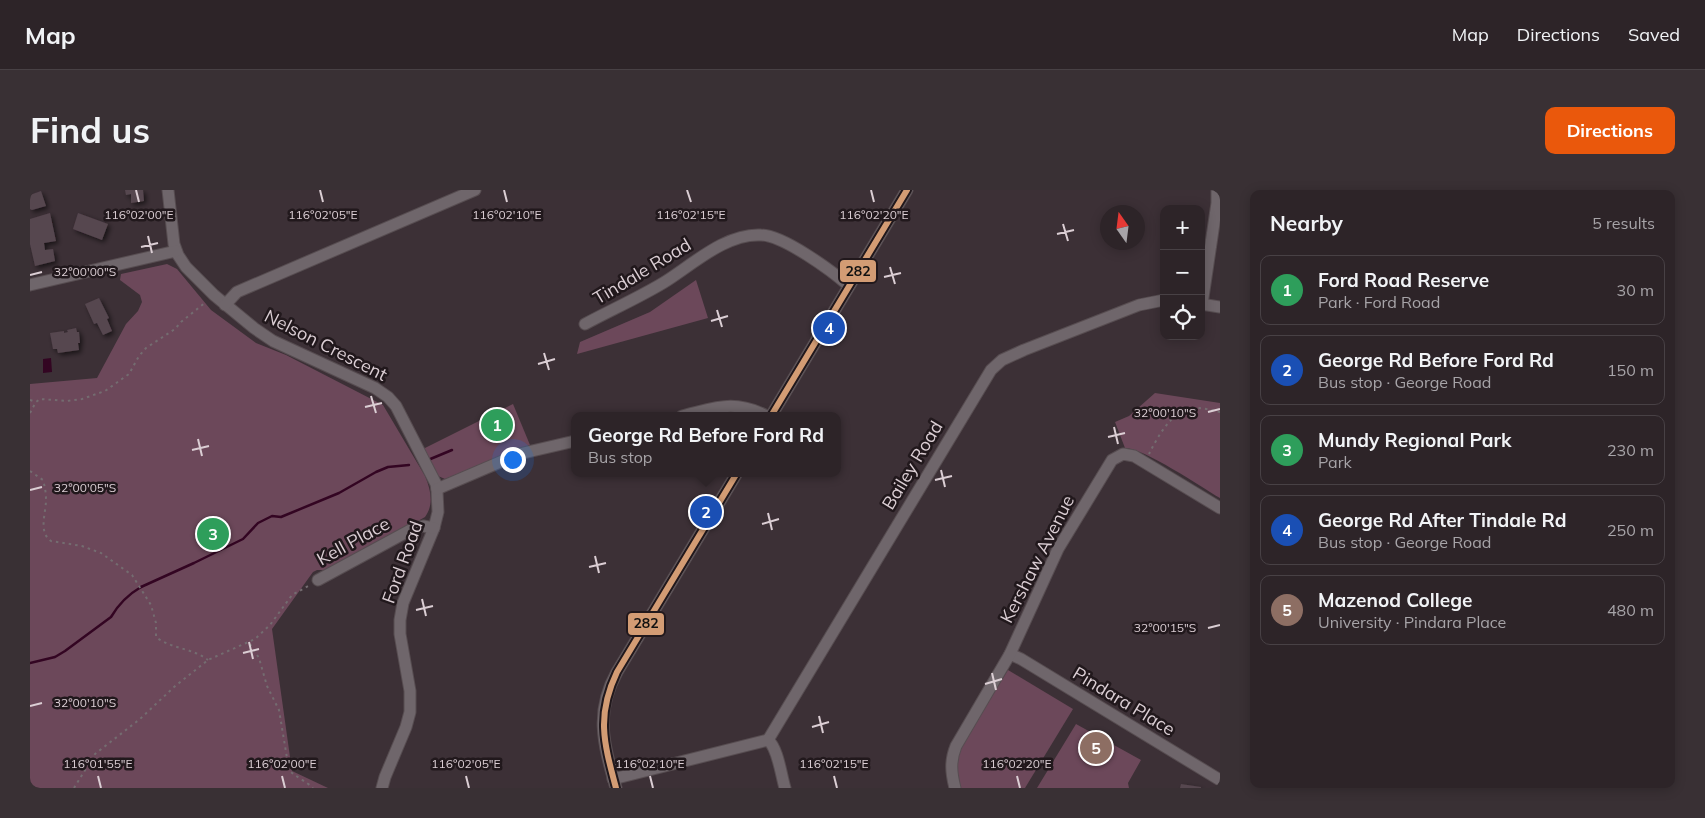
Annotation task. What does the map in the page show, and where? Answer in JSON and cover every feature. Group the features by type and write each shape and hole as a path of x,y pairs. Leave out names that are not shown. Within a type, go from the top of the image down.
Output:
{"street":[{"name":"Nelson Crescent","path":"168,190 176,251 186,267 225,305 273,341 375,388 388,397 396,406 437,488"},
{"path":"225,305 237,292 475,190"},
{"path":"773,412 907,190"},
{"path":"1203,295 1217,203 1216,190"},
{"name":"Tindale Road","path":"585,324 658,286 715,248 734,240 755,235 772,237 784,242 833,272 849,286"},
{"path":"30,285 176,251"},
{"name":"Bailey Road","path":"768,740 991,370 1002,360 1024,350 1139,305 1160,301"},
{"path":"1205,304 1220,306"},
{"path":"699,412 724,406 738,406 751,408 758,412"},
{"path":"437,488 519,454 571,442"},
{"name":"Kershaw Avenue","path":"955,788 951,770 953,754 1010,654 1058,549 1109,464 1117,456 1127,454 1134,456 1220,508"},
{"path":"735,477 617,672 604,705 602,727 614,783 768,740 775,750 785,788"},
{"name":"Ford Road","path":"382,788 410,712 410,691 400,634 403,603 434,528 438,512 437,488"},
{"name":"Kell Place","path":"318,580 414,528 428,526 434,528"},
{"name":"Pindara Place","path":"1010,654 1220,780"}],"path":[{"path":"30,412 40,399 67,401 82,399 105,391 129,374 146,348 175,329 210,299"},
{"path":"30,400 36,402"},
{"path":"1148,456 1162,431 1180,413 1196,408 1220,412"},
{"path":"30,471 43,480 46,501 43,523 46,538 51,541 90,548 101,552 121,566 132,575 151,604 156,623 156,637 165,643 199,654 208,660"},
{"path":"74,788 95,754 208,660 249,643 270,625 292,595 318,580"},
{"path":"249,643 260,658 267,686 280,710 289,770 313,788"}],"shaded area":[{"path":"167,264 177,269 211,310 256,343 286,355 383,405 425,476 429,487 431,502 425,517 332,570 317,570 313,572 272,629 292,771 328,788 30,788 30,384 97,378 126,324 138,311 142,302 140,295 120,280 121,274"},
{"path":"696,280 708,318 577,354 580,342 650,312"},
{"path":"51,358 52,372 43,373 43,359"},
{"path":"1155,393 1220,403 1220,498 1145,454 1125,448 1115,422 1129,416"},
{"path":"513,404 530,445 445,479 438,476 423,449"},
{"path":"1008,670 1073,709 1025,788 956,788 951,763"},
{"path":"1076,724 1141,760 1128,783 1129,788 1037,788"}],"building":[{"path":"125,190 143,190 144,201 131,203 131,194 126,195"},
{"path":"41,191 46,206 30,209 30,195"},
{"path":"50,213 56,241 44,243 45,250 53,249 55,261 35,266 30,244 30,219"},
{"path":"78,213 108,224 102,240 73,229"},
{"path":"99,298 109,318 107,319 112,331 103,335 97,323 94,324 85,304"},
{"path":"76,328 77,332 79,332 79,350 58,353 57,349 53,349 50,333 64,331 64,333 68,332 67,330"},
{"path":"1181,784 1201,787 1201,788 1180,788"}],"waterway":[{"path":"428,460 452,450"},
{"path":"141,587 243,539 258,523 272,516 281,517 339,493 388,467 409,465"},
{"path":"30,663 55,657 65,651 111,617 124,600 141,587"}],"transit line":[{"name":"282","path":"773,412 907,190"},
{"name":"282","path":"616,788 608,757 604,730 604,716 610,688 617,672 735,477"}],"place":[{"name":"George Rd After Tindale Rd","path":"829,328"},
{"name":"Ford Road Reserve","path":"497,425"},
{"name":"George Rd Before Ford Rd","path":"706,512"},
{"name":"Mundy Regional Park","path":"213,534"},
{"name":"Mazenod College","path":"1096,748"}]}
